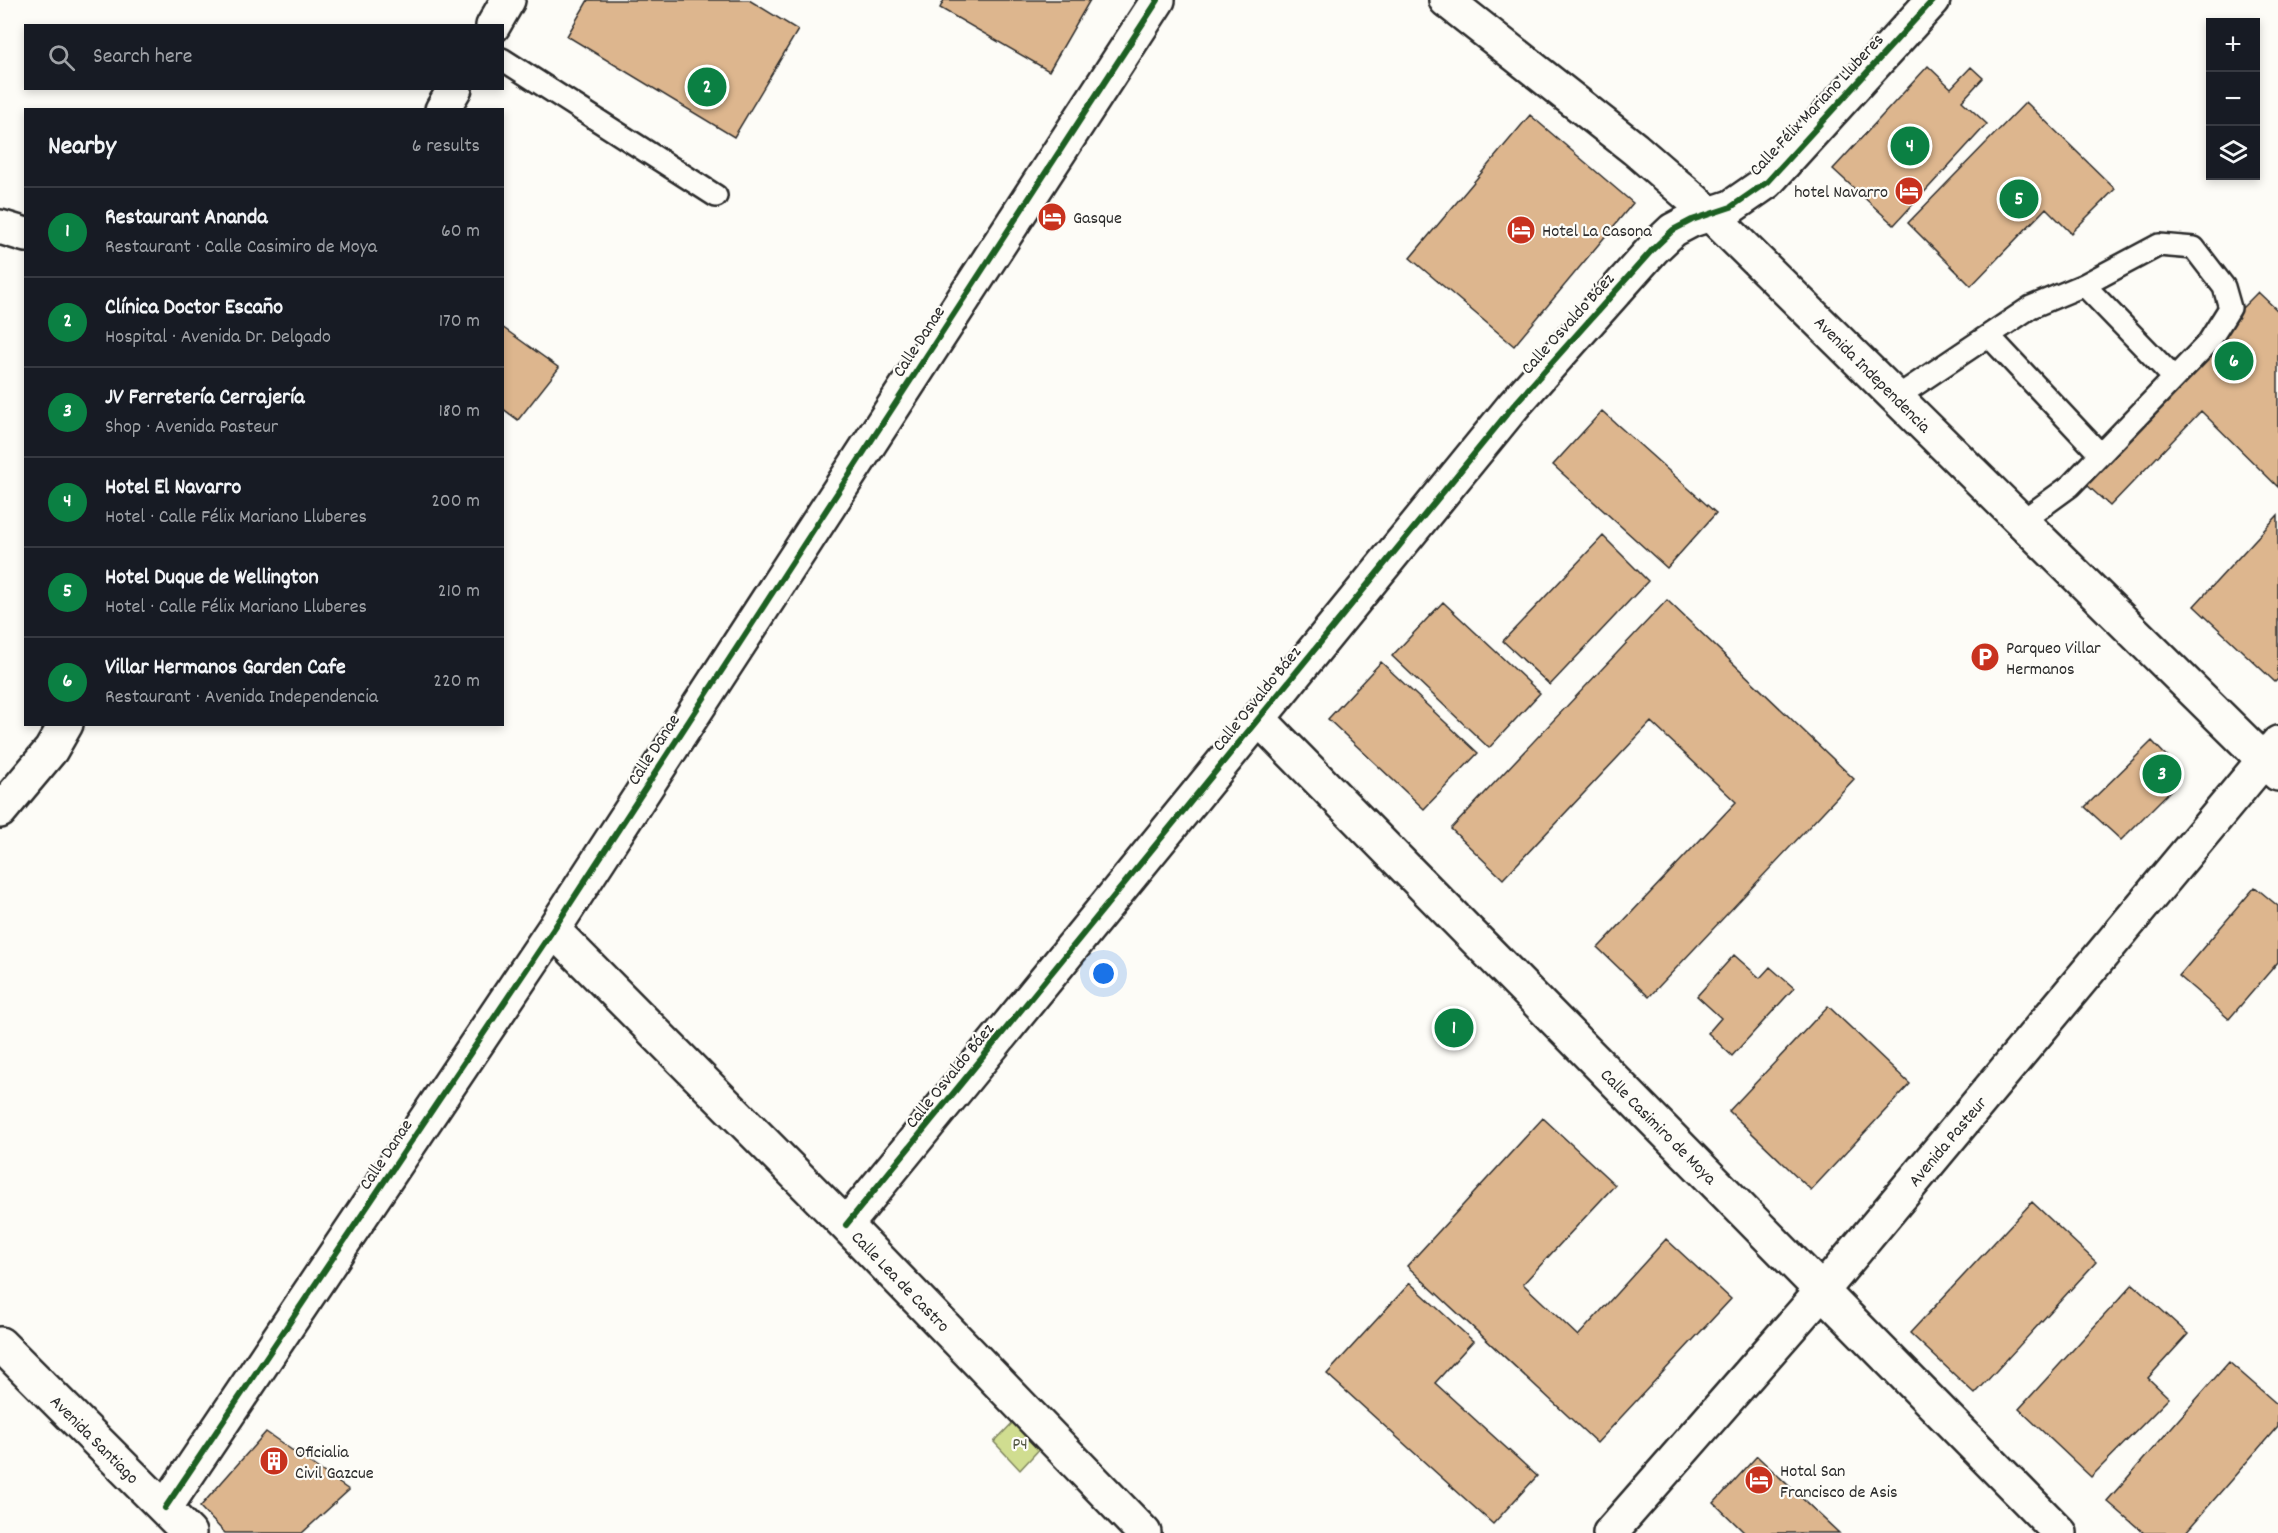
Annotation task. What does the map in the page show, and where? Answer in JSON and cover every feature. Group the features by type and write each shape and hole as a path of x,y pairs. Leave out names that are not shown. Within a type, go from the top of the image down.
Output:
{"street":[{"path":"494,24 508,0"},
{"name":"Calle Danae","path":"165,1508 553,930 1158,0"},
{"name":"Avenida Independencia","path":"1446,0 1635,149 1710,214 2022,521 2273,759"},
{"name":"Calle Félix Mariano Lluberes","path":"1710,214 1731,207 1767,182 1933,0"},
{"path":"443,108 454,90"},
{"name":"Calle Osvaldo Báez","path":"846,1225 1514,405 1645,258 1673,230 1710,214"},
{"path":"0,227 24,234"},
{"name":"Calle Casimiro de Moya","path":"1258,719 2060,1533"},
{"path":"0,812 51,750 65,726"},
{"name":"Avenida Pasteur","path":"1610,1533 1822,1291 2273,759"},
{"name":"Calle Lea de Castro","path":"553,930 846,1225 1144,1533"},
{"name":"Avenida Santiago","path":"0,1344 189,1533"}],"lane":[{"path":"504,60 716,196"},
{"path":"1897,397 2031,307 2084,285 2159,245 2194,248 2224,287 2230,308 2208,343 2070,486 2022,521"},
{"path":"2084,285 2174,378"},
{"path":"1989,336 2100,454"}],"green space":[{"name":"P4","path":"1020,1415 1045,1443 1020,1470 994,1442"}],"building":[{"path":"588,0 749,0 798,30 734,137 567,36"},
{"path":"944,0 1090,0 1049,71 940,8"},
{"path":"1928,66 1951,88 1971,67 1983,78 1962,101 1987,124 1894,225 1833,169"},
{"path":"2026,102 2115,189 2071,233 2046,208 1971,286 1908,223"},
{"name":"Hotel La Casona","path":"1530,115 1633,203 1514,346 1410,258"},
{"path":"2258,292 2278,311 2278,487 2201,411 2110,506 2076,475"},
{"path":"504,328 559,368 518,420 504,410"},
{"path":"1602,411 1716,513 1667,568 1553,465"},
{"path":"2278,515 2278,679 2275,682 2194,606"},
{"path":"1603,536 1648,581 1550,685 1503,641"},
{"path":"1667,600 1854,779 1649,997 1598,948 1736,802 1651,722 1503,879 1451,829"},
{"path":"1443,602 1540,693 1489,748 1392,656"},
{"path":"1381,662 1478,753 1424,809 1328,719"},
{"path":"2152,741 2172,762 2176,777 2175,786 2121,840 2085,807"},
{"path":"2255,887 2278,906 2278,962 2229,1019 2179,976"},
{"path":"1734,955 1760,978 1770,967 1794,988 1732,1056 1708,1033 1721,1018 1697,996"},
{"path":"1828,1006 1910,1084 1811,1190 1729,1111"},
{"path":"1543,1118 1615,1185 1523,1284 1578,1336 1666,1239 1731,1299 1597,1443 1407,1266"},
{"path":"2032,1202 2096,1262 1975,1394 1910,1333"},
{"path":"1410,1283 1473,1341 1435,1383 1537,1476 1493,1524 1327,1374"},
{"path":"2133,1284 2188,1334 2148,1378 2169,1398 2091,1477 2019,1409"},
{"path":"2229,1362 2278,1405 2278,1426 2185,1533 2144,1533 2107,1501"},
{"name":"Oficialia Civil Gazcue","path":"266,1432 349,1490 302,1533 225,1533 200,1507"},
{"name":"Hotal San Francisco de Asis","path":"1757,1456 1839,1533 1745,1533 1714,1503"}],"cycle path":[{"path":"165,1508 553,930 1158,0"},
{"path":"846,1225 1514,405 1653,249 1673,230 1692,220 1731,207 1767,182 1933,0"}],"place":[{"name":"Clínica Doctor Escaño","path":"707,87"},
{"name":"Hotel El Navarro","path":"1910,146"},
{"name":"hotel Navarro","path":"1909,191"},
{"name":"Hotel Duque de Wellington","path":"2019,199"},
{"name":"Gasque","path":"1052,217"},
{"name":"Hotel La Casona","path":"1521,230"},
{"name":"Villar Hermanos Garden Cafe","path":"2234,361"},
{"name":"Parqueo Villar Hermanos","path":"1985,657"},
{"name":"JV Ferretería Cerrajería","path":"2162,774"},
{"name":"Restaurant Ananda","path":"1454,1028"},
{"name":"Oficialia Civil Gazcue","path":"274,1461"},
{"name":"Hotal San Francisco de Asis","path":"1759,1480"}]}
